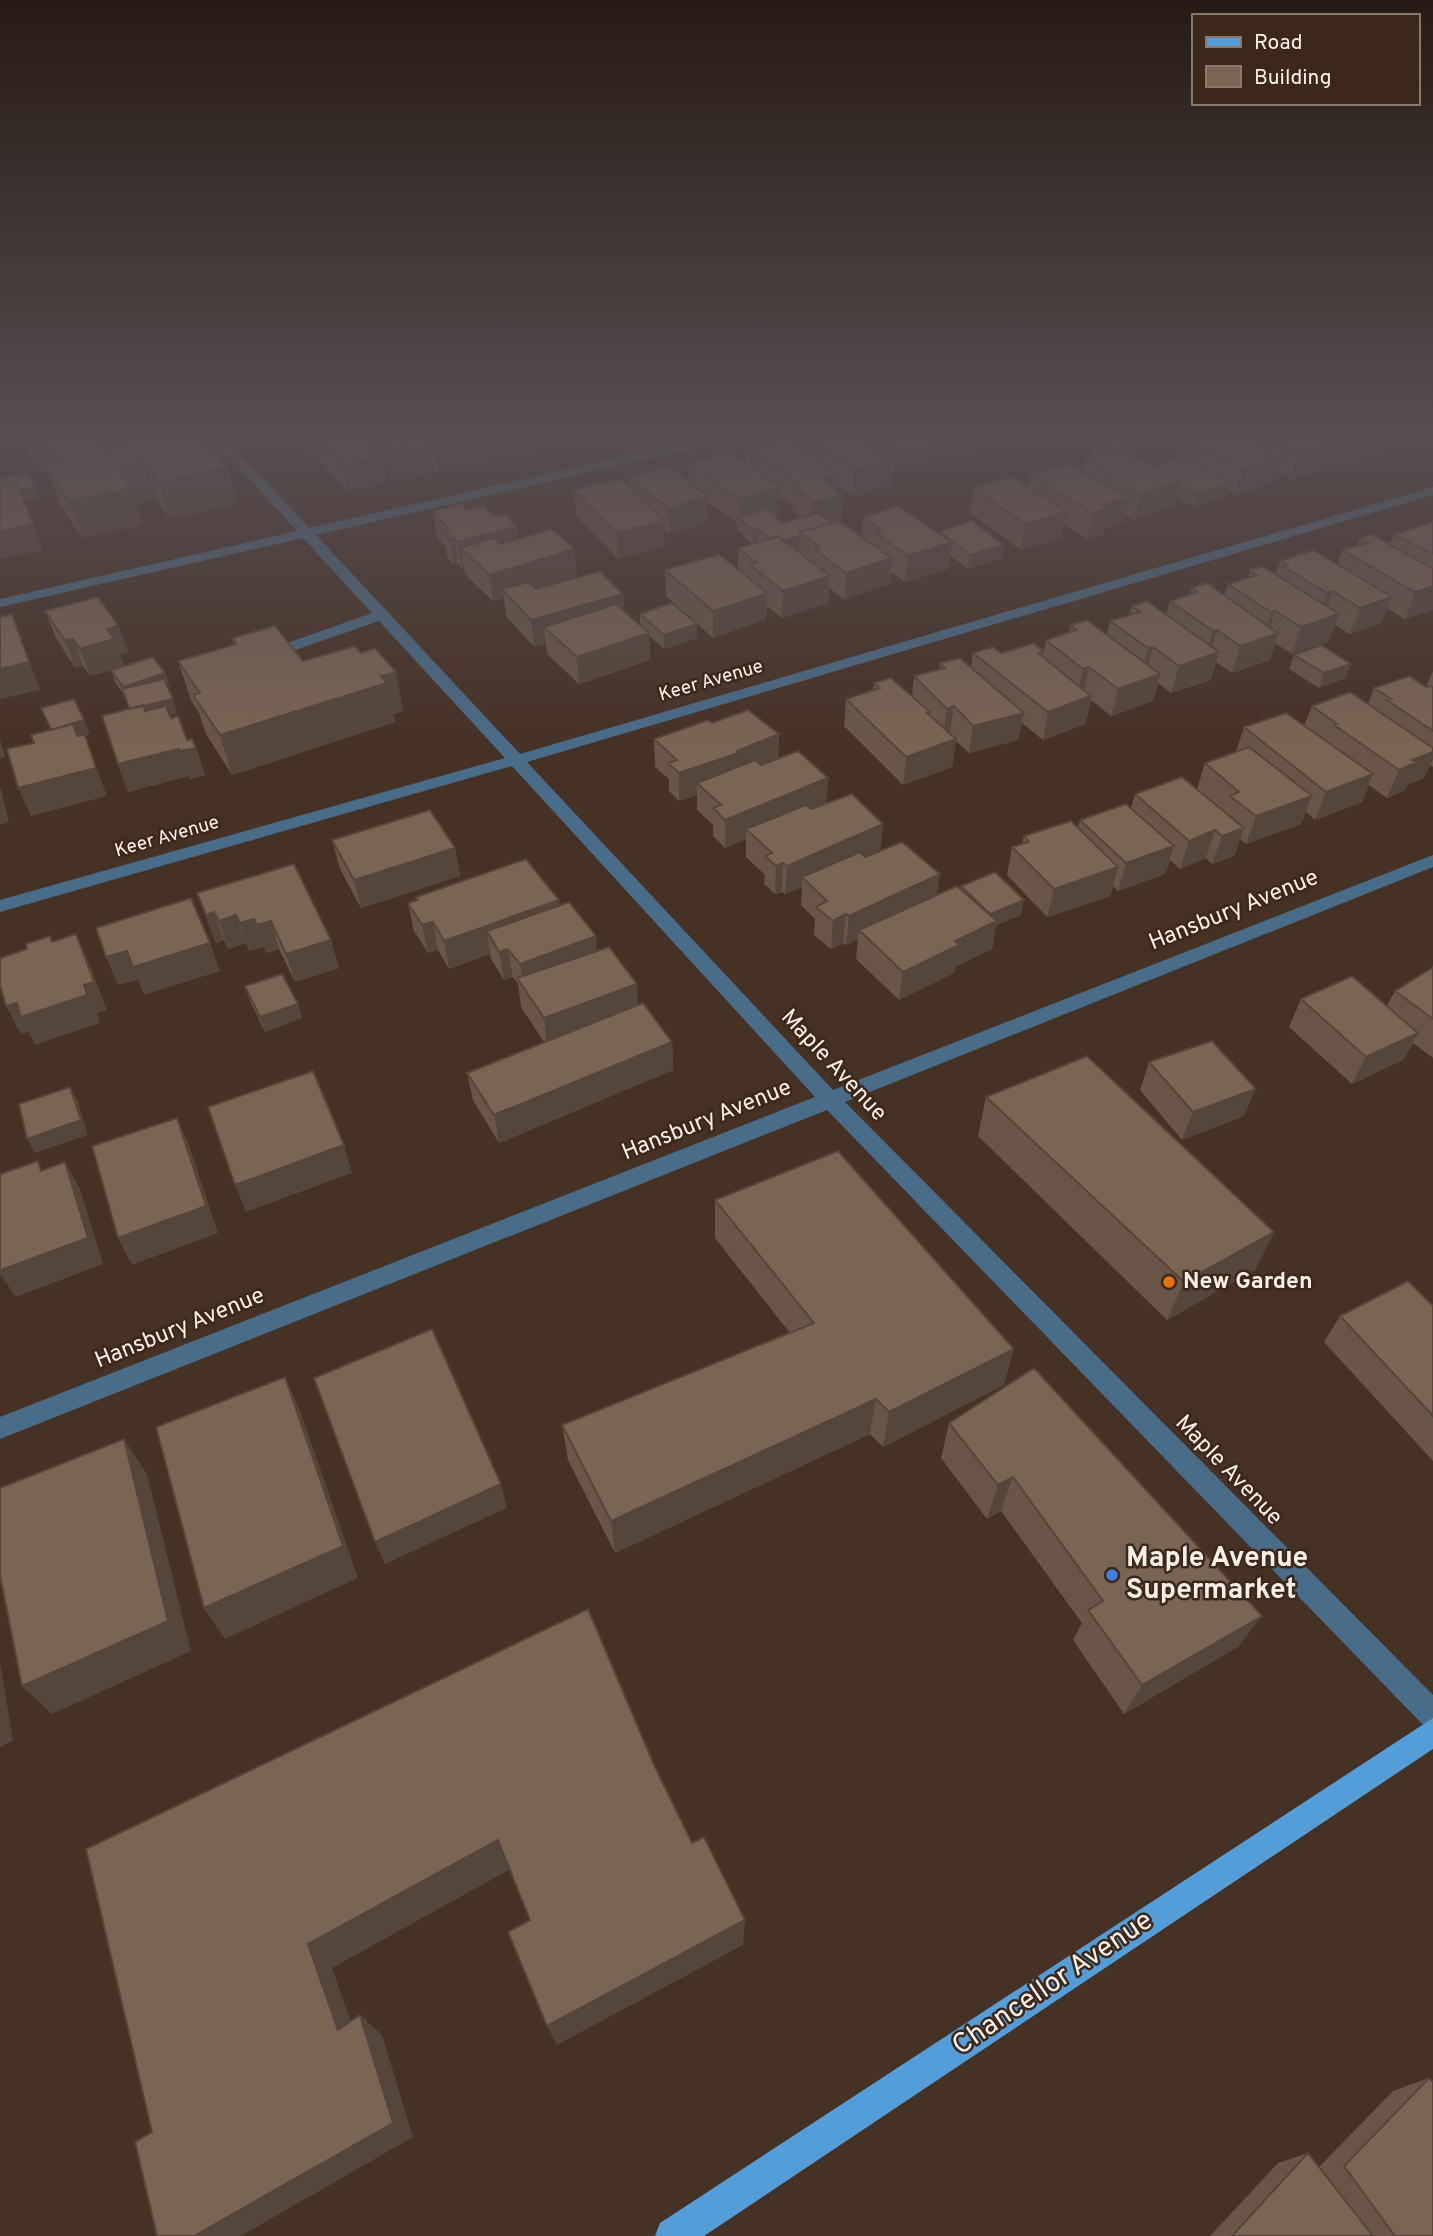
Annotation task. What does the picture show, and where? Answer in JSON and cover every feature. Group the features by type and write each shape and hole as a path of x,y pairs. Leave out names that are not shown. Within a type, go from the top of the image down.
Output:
{"main road":[{"name":"Chancellor Avenue","path":"673,2236 1433,1732"}],"street":[{"path":"0,603 288,538"},
{"name":"Maple Avenue","path":"311,538 831,1101 1433,1714"},
{"name":"Keer Avenue","path":"0,906 516,761 1272,538"},
{"path":"252,661 381,615"},
{"name":"Hansbury Avenue","path":"0,1429 1433,861"}],"building":[{"path":"454,538 472,538 457,542"},
{"path":"493,538 501,544 520,538 563,538 575,549 489,575 461,548"},
{"path":"770,538 781,538 830,576 783,591 750,565 757,563 738,548"},
{"path":"808,538 864,538 892,558 846,573 816,550 820,547"},
{"path":"882,538 947,538 952,542 908,556"},
{"path":"948,538 995,538 1004,545 970,555"},
{"path":"1361,538 1380,538 1433,569 1433,586 1415,592 1342,550 1368,543"},
{"path":"1402,538 1433,538 1433,554"},
{"path":"1313,550 1392,597 1360,608 1333,591 1327,593 1283,566 1287,565 1280,561"},
{"path":"719,554 767,593 713,611 665,570"},
{"path":"1262,566 1339,614 1301,627 1275,611 1271,612 1228,584 1257,575 1250,570"},
{"path":"600,571 623,594 531,620 502,589 529,582 536,589"},
{"path":"1207,583 1278,633 1240,646 1170,601 1197,592 1192,587"},
{"path":"98,597 118,625 107,629 114,639 80,649 73,639 65,641 45,611"},
{"path":"1147,601 1219,652 1179,666 1110,621 1140,612 1132,606"},
{"path":"672,603 697,624 664,635 640,614"},
{"path":"616,604 649,633 577,657 544,627"},
{"path":"12,614 29,662 0,669 0,617"},
{"path":"1087,620 1160,674 1118,689 1089,667 1083,669 1046,640 1076,630 1071,625"},
{"path":"275,626 303,661 355,646 361,653 375,648 396,672 381,676 387,683 220,735 193,695 200,693 178,661 237,644 232,638"},
{"path":"1034,643 1043,651 1038,653 1091,696 1048,712 973,653 993,647 1001,653"},
{"path":"1321,645 1351,664 1324,673 1294,655"},
{"path":"153,657 165,673 123,687 111,670"},
{"path":"960,658 1024,713 973,726 954,706 947,709 914,676 945,668 940,663"},
{"path":"1409,676 1426,687 1433,687 1433,731 1374,688"},
{"path":"891,678 956,739 906,757 846,699 880,688 874,683"},
{"path":"164,679 173,699 130,709 122,689"},
{"path":"1350,692 1433,748 1433,752 1412,760 1417,762 1399,770 1334,725 1337,724 1312,706"},
{"path":"74,699 84,720 51,730 41,708"},
{"path":"143,705 145,711 166,706 171,718 178,716 187,740 192,739 196,748 179,749 118,764 102,716"},
{"path":"748,710 779,734 737,751 739,753 679,773 668,763 677,760 654,739 708,720 712,723"},
{"path":"1286,713 1373,774 1326,792 1244,727"},
{"path":"73,724 77,736 85,735 96,768 18,788 7,749 34,743 31,735"},
{"path":"1249,747 1312,796 1256,816 1230,796 1239,792 1205,763"},
{"path":"798,751 828,778 725,820 713,808 721,805 697,783 755,760 761,765"},
{"path":"1182,777 1244,828 1222,836 1215,830 1189,841 1135,794"},
{"path":"852,794 883,824 787,866 783,863 776,866 765,856 772,853 746,829 806,805 811,809"},
{"path":"1126,804 1174,846 1126,863 1080,820"},
{"path":"430,810 455,848 354,880 332,840"},
{"path":"1071,821 1118,867 1054,889 1012,847 1029,842 1024,836"},
{"path":"902,842 940,874 833,921 816,907 827,901 802,877 860,852 865,857"},
{"path":"526,859 559,900 444,941 433,922 422,925 408,903 418,900 416,897"},
{"path":"294,864 331,940 286,954 271,921 257,925 254,919 240,923 236,915 219,921 214,912 206,915 197,893"},
{"path":"995,872 1024,900 990,914 961,886"},
{"path":"957,886 997,921 955,941 959,945 903,972 859,930"},
{"path":"191,898 210,943 133,967 127,951 106,957 96,928"},
{"path":"569,902 596,936 520,964 508,949 499,952 487,931"},
{"path":"76,934 94,982 84,985 87,995 21,1017 17,1003 6,1006 0,985 0,958 27,949 26,944 50,936 52,942"},
{"path":"609,947 637,984 544,1018 517,978"},
{"path":"1433,967 1433,1019 1395,991"},
{"path":"282,974 298,1004 260,1017 245,986"},
{"path":"1352,976 1418,1033 1366,1057 1301,999"},
{"path":"643,1003 672,1042 494,1115 467,1073"},
{"path":"1212,1041 1256,1089 1193,1112 1149,1062"},
{"path":"1087,1056 1274,1232 1184,1282 986,1097"},
{"path":"313,1071 344,1145 235,1185 208,1107"},
{"path":"70,1087 81,1120 27,1139 19,1104"},
{"path":"177,1118 206,1206 118,1238 92,1146"},
{"path":"838,1151 1014,1349 889,1412 876,1399 611,1521 562,1425 814,1323 715,1200"},
{"path":"38,1161 41,1171 65,1162 88,1238 0,1270 0,1174"},
{"path":"1408,1281 1433,1306 1433,1416 1340,1316"},
{"path":"432,1329 501,1484 375,1542 314,1378"},
{"name":"Maple Avenue Supermarket","path":"1034,1368 1262,1616 1142,1685 1088,1610 1103,1601 1013,1477 998,1485 949,1423"},
{"path":"285,1377 343,1546 204,1608 156,1427"},
{"path":"124,1439 168,1621 22,1686 0,1575 0,1488"},
{"path":"588,1609 655,1767 692,1843 704,1837 745,1920 547,2026 508,1932 530,1920 498,1840 308,1944 338,2030 360,2015 393,2123 194,2236 157,2236 135,2142 152,2132 86,1849"},
{"path":"1429,2078 1433,2082 1433,2236 1395,2236 1344,2166"},
{"path":"1308,2153 1373,2236 1232,2236"}],"place":[{"name":"New Garden","path":"1169,1282"},
{"name":"Maple Avenue Supermarket","path":"1112,1575"}]}
